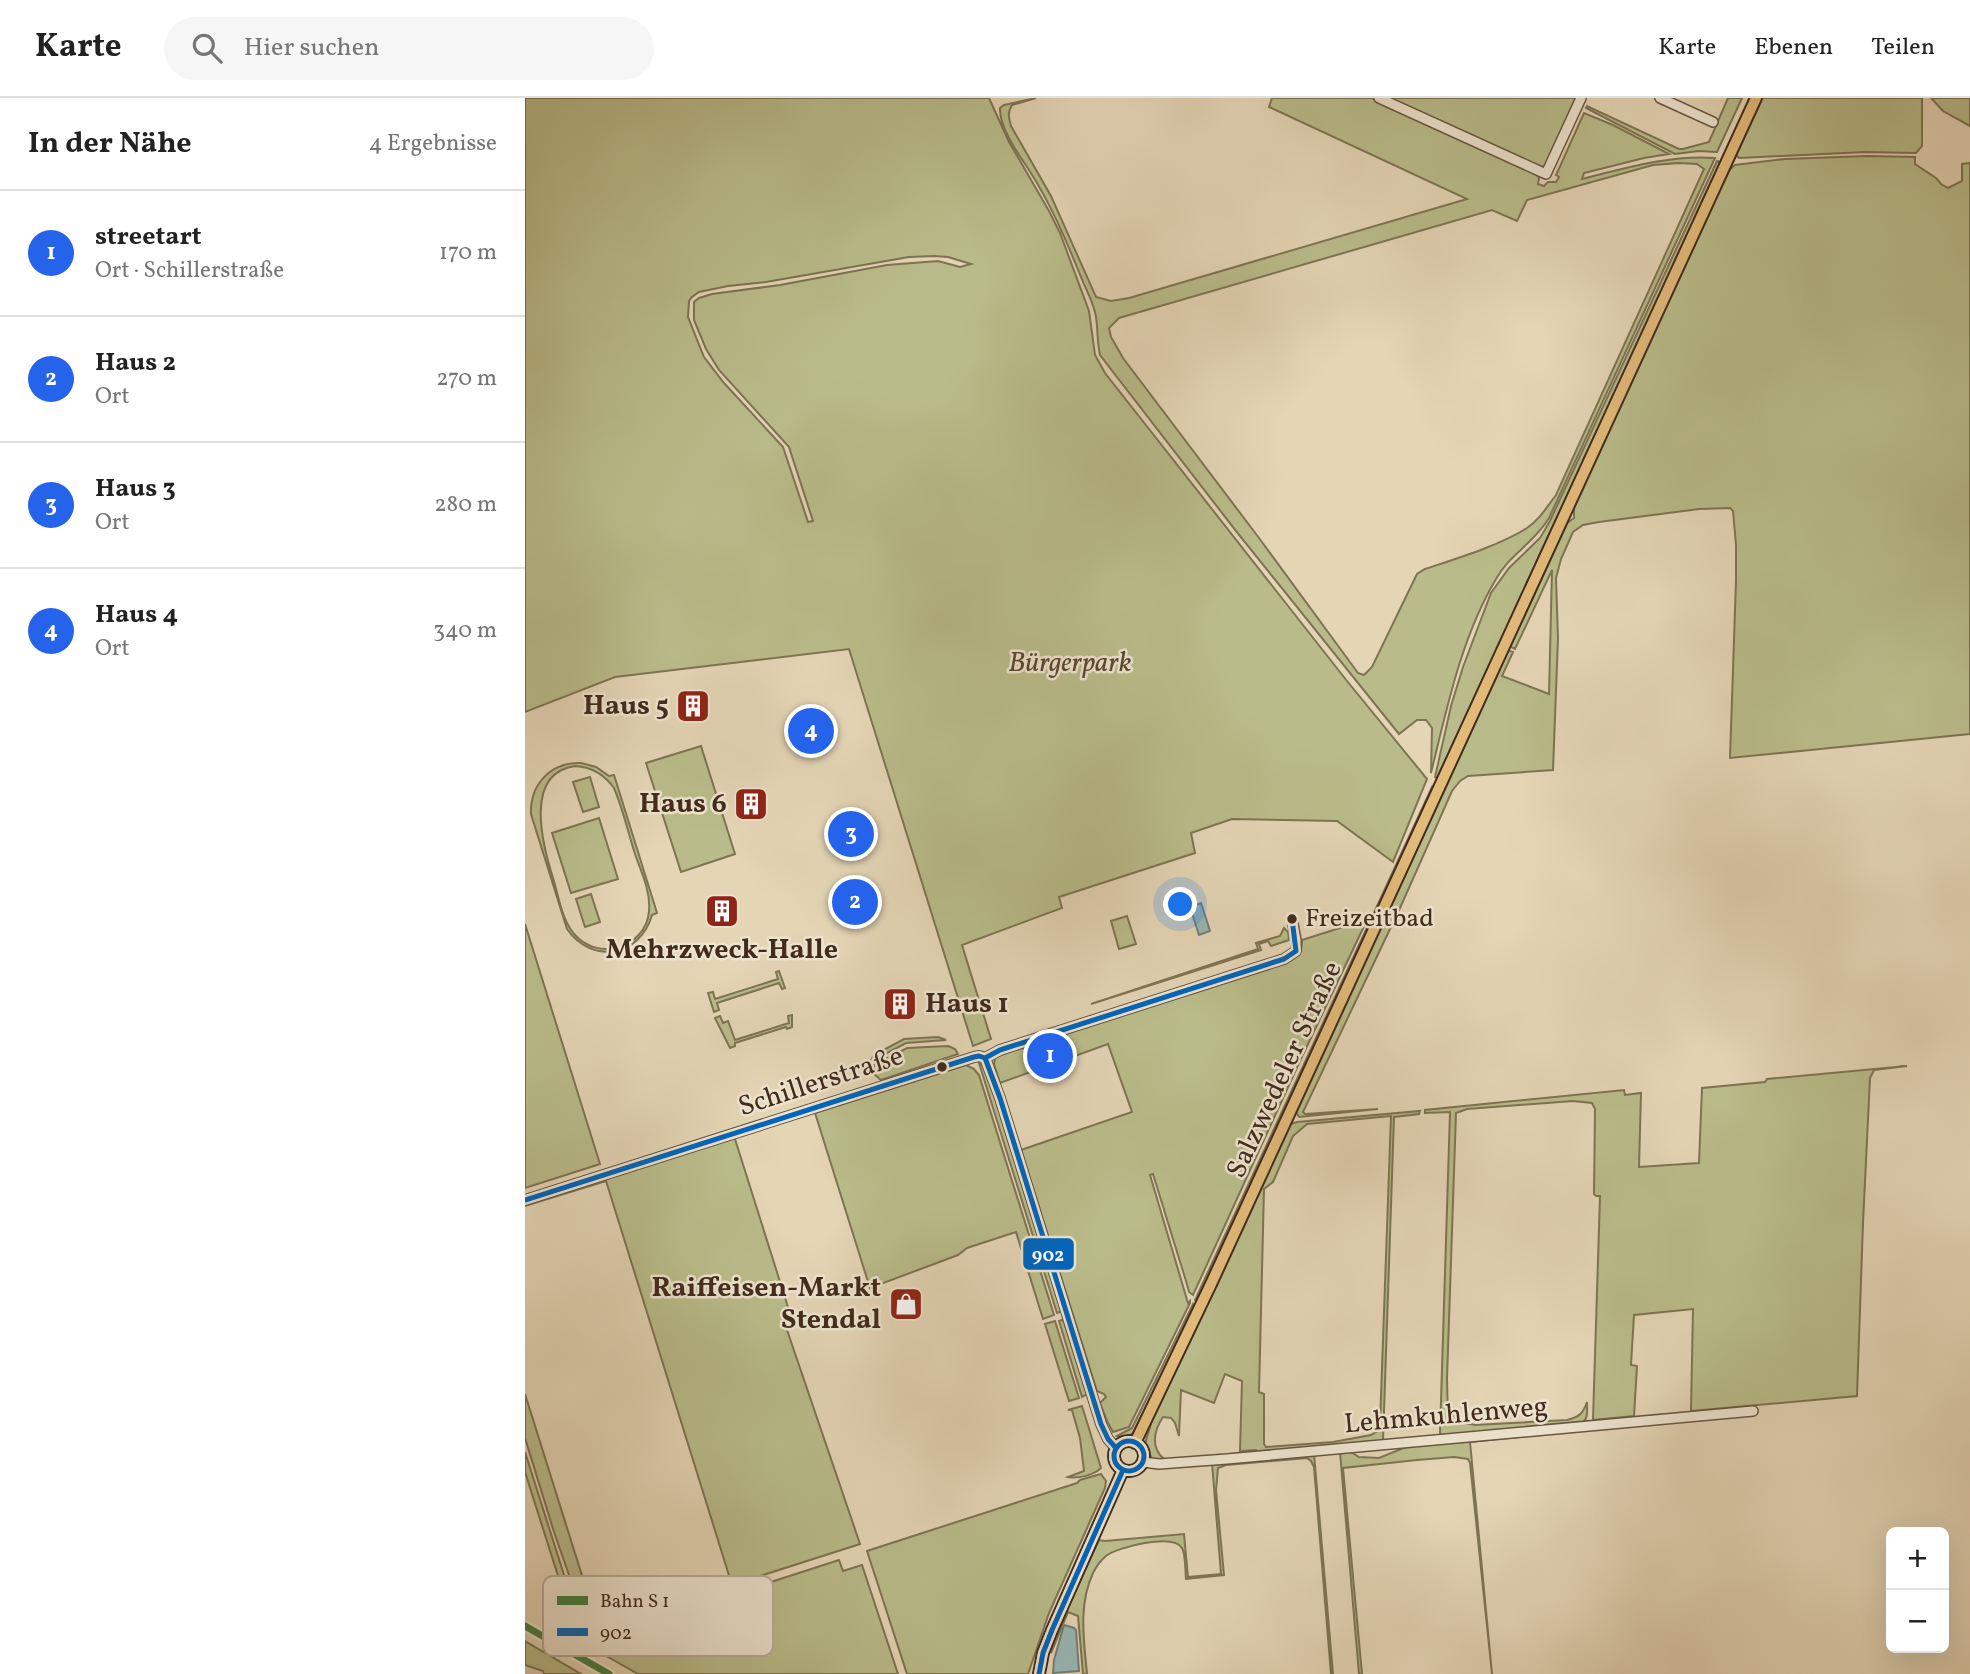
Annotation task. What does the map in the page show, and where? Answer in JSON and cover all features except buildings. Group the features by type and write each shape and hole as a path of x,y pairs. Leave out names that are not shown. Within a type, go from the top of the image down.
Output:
{"main road":[{"name":"Salzwedeler Straße","path":"1135,1443 1211,1284 1756,98"},
{"path":"1124,1442 1135,1443 1143,1451 1143,1462 1136,1470 1123,1470 1115,1463 1116,1448 1124,1442"},
{"path":"1039,1674 1043,1653 1056,1619 1123,1470"}],"street":[{"path":"1379,98 1546,174 1581,98"},
{"path":"1660,98 1713,122"},
{"name":"Schillerstraße","path":"525,1200 974,1057 985,1058 1000,1050 1284,959 1296,951 1297,947 1292,919"},
{"path":"985,1058 1000,1098 1101,1424 1116,1448"},
{"name":"Lehmkuhlenweg","path":"1143,1462 1159,1464 1227,1459 1753,1411"}],"green space":[{"name":"Bürgerpark","path":"525,98 989,98 1009,142 1060,233 1089,311 1095,355 1105,373 1427,779 1393,862 1337,821 1232,819 1191,833 1195,853 1059,897 1062,908 962,945 991,1039 973,1046 849,649 615,677 525,712","holes":["909,257 948,257 971,264 960,267 938,261 887,265 780,285 712,294 694,302 694,320 706,349 719,370 789,447 813,521 808,522 783,447 724,383 704,357 688,317 689,301 699,292 728,286"]},
{"path":"1036,98 1012,105 1009,113 1011,126 1051,196 1096,297 1111,301 1467,199 1269,107 1272,98 1372,98 1536,173 1538,184 1544,186 1548,182 1556,182 1559,177 1556,175 1584,113 1669,154 1584,173 1582,179 1664,160 1715,158 1549,518 1501,570 1473,625 1456,674 1431,773 1432,728 1426,720 1417,720 1399,734 1236,531 1100,355 1092,302 1051,209 1006,132 1000,108","holes":["1697,164 1704,169 1556,495 1543,513 1527,528 1504,540 1417,574 1372,667 1364,675 1358,673 1123,358 1109,328 1119,318 1492,210 1517,221 1527,200 1653,165"]},
{"path":"1388,98 1577,98 1545,166 1541,167"},
{"path":"1728,98 1742,98 1717,152 1675,154 1586,108 1587,106 1683,149 1709,142"},
{"path":"1761,98 1922,98 1922,146 1916,153 1865,152 1739,158 1735,154"},
{"path":"1931,98 1970,98 1970,126 1943,111"},
{"path":"1915,157 1915,164 1948,188 1962,181 1962,164 1970,163 1970,734 1730,758 1736,581 1733,511 1730,508 1699,509 1583,525 1573,532 1556,578 1558,638 1553,770 1468,776 1452,791 1303,1112 1378,1109 1299,1117 1296,1112 1507,650 1513,652 1502,676 1549,694 1552,570 1515,649 1509,646 1566,524 1574,518 1577,498 1728,171 1735,165 1785,159"},
{"path":"1717,161 1721,165 1440,778 1435,777 1451,706 1491,593 1509,568 1540,538 1550,521"},
{"path":"701,746 735,854 681,872 646,763"},
{"path":"581,763 596,767 609,776 614,775 657,913 652,915 646,929 637,940 614,951 589,948 567,929 531,814 538,784 560,766","holes":["575,766 597,772 614,788 649,896 648,918 643,930 629,943 616,948 590,946 572,931 562,909 544,845 541,810 543,794 549,781 559,771"]},
{"path":"590,777 599,807 583,812 573,782"},
{"path":"1432,787 1434,792 1197,1302 1195,1300"},
{"path":"599,818 618,879 571,893 552,833"},
{"path":"591,894 600,922 585,927 576,899"},
{"path":"1127,916 1136,944 1119,949 1111,921"},
{"path":"1365,920 1193,1295 1189,1292 1153,1174 1150,1175 1190,1303 1129,1427 1113,1432 1100,1403 1106,1397 1097,1391 1021,1150 1132,1112 1108,1044 1000,1083 994,1064 995,1058 1002,1053 1290,961 1299,952 1302,940"},
{"path":"525,924 600,1164 525,1188"},
{"path":"1284,928 1288,932 1289,940 1271,946 1268,941 1259,944 1261,950 1091,1004 1258,949 1256,943 1280,936"},
{"path":"779,971 785,988 782,989 779,983 717,1003 719,1010 714,1012 708,993 713,992 715,999 778,979 776,972"},
{"path":"792,1015 792,1027 735,1043 735,1046 730,1048 715,1018 720,1016 723,1023 728,1021 735,1040 789,1023 788,1016"},
{"path":"938,1037 946,1040 906,1043 870,1062 874,1055 904,1039"},
{"path":"948,1046 958,1054 881,1080 873,1073 874,1065 907,1048"},
{"path":"979,1063 987,1072 1061,1310 1057,1313"},
{"path":"966,1065 979,1075 1054,1315 1043,1319 1016,1232 967,1248 958,1255 870,1288 815,1113"},
{"path":"1907,1066 1874,1070 1870,1078 1857,1396 1691,1411 1693,1309 1634,1315 1631,1365 1637,1366 1634,1416 1593,1420 1600,1196 1594,1194 1595,1109 1592,1103 1573,1101 1467,1109 1456,1113 1447,1379 1450,1410 1458,1420 1475,1425 1567,1420 1580,1414 1587,1402 1587,1412 1585,1420 1580,1424 1442,1436 1450,1112 1425,1113 1425,1110 1624,1090 1625,1095 1641,1093 1639,1167 1699,1163 1702,1088"},
{"path":"1420,1111 1419,1114 1394,1117 1383,1441 1258,1453 1256,1450 1240,1451 1242,1381 1225,1374 1214,1403 1181,1390 1179,1436 1171,1418 1163,1417 1157,1428 1155,1445 1164,1459 1152,1459 1145,1444 1154,1413 1288,1127 1297,1122","holes":["1391,1116 1380,1424 1371,1435 1333,1442 1266,1447 1264,1444 1264,1394 1259,1392 1264,1189 1273,1182 1293,1136 1307,1124"]},
{"path":"735,1139 793,1323 786,1327 860,1544 760,1576 729,1576 606,1181 525,1204"},
{"path":"1193,1304 1195,1308 1133,1433 1125,1438 1117,1436 1132,1428"},
{"path":"1062,1320 1087,1394 1082,1397 1059,1321"},
{"path":"1055,1321 1079,1398 1069,1401 1045,1324"},
{"path":"525,1394 582,1576 569,1576 525,1438"},
{"path":"1082,1406 1101,1468 1086,1476 1068,1477 1084,1471 1080,1438 1072,1410 1068,1410"},
{"path":"1596,1429 1470,1442 1492,1674 1468,1459 1454,1457 1343,1468 1362,1674 1359,1674 1340,1452 1349,1451 1359,1457 1379,1458 1411,1445"},
{"path":"525,1452 564,1576 558,1576 525,1472"},
{"path":"1314,1454 1333,1674 1314,1467 1307,1458 1218,1468 1216,1490 1224,1575 1186,1579 1182,1548 1168,1542 1145,1543 1112,1552 1095,1569 1085,1598 1083,1623 1087,1674 1083,1674 1078,1616 1068,1612 1051,1653 1065,1614 1099,1540 1184,1534 1188,1577 1221,1574 1212,1463"},
{"path":"1101,1474 1106,1481 1105,1488 1049,1613 1028,1674 907,1674 867,1551"},
{"path":"839,1560 843,1571 862,1565 898,1674 638,1674 606,1656 773,1656 773,1581"},
{"path":"525,1641 543,1652 543,1656 550,1656 581,1674 544,1674 543,1671 525,1665"}],"water":[{"path":"1201,903 1210,931 1199,935 1190,907"},
{"path":"1064,1625 1076,1630 1079,1671 1053,1673 1054,1660"}],"transit line":[{"name":"902","path":"525,1200 974,1057 985,1058 1000,1050 1284,959 1296,951 1292,919"},
{"name":"902","path":"985,1058 1000,1098 1101,1424 1116,1448"},
{"name":"902","path":"1129,1441 1140,1445 1144,1456 1140,1467 1129,1471 1118,1467 1114,1456 1118,1445 1129,1441"},
{"name":"902","path":"1039,1674 1043,1653 1052,1630 1123,1470"},
{"path":"525,1626 543,1636"},
{"path":"578,1656 609,1674"}],"place":[{"name":"Haus 5","path":"693,706"},
{"name":"Haus 4","path":"811,731"},
{"name":"Haus 6","path":"751,804"},
{"name":"Haus 3","path":"851,834"},
{"name":"Haus 2","path":"855,902"},
{"name":"Mehrzweck-Halle","path":"722,911"},
{"name":"Freizeitbad","path":"1292,919"},
{"name":"Haus 1","path":"900,1004"},
{"name":"streetart","path":"1050,1056"},
{"name":"Raiffeisen-Markt Stendal","path":"906,1304"}]}
